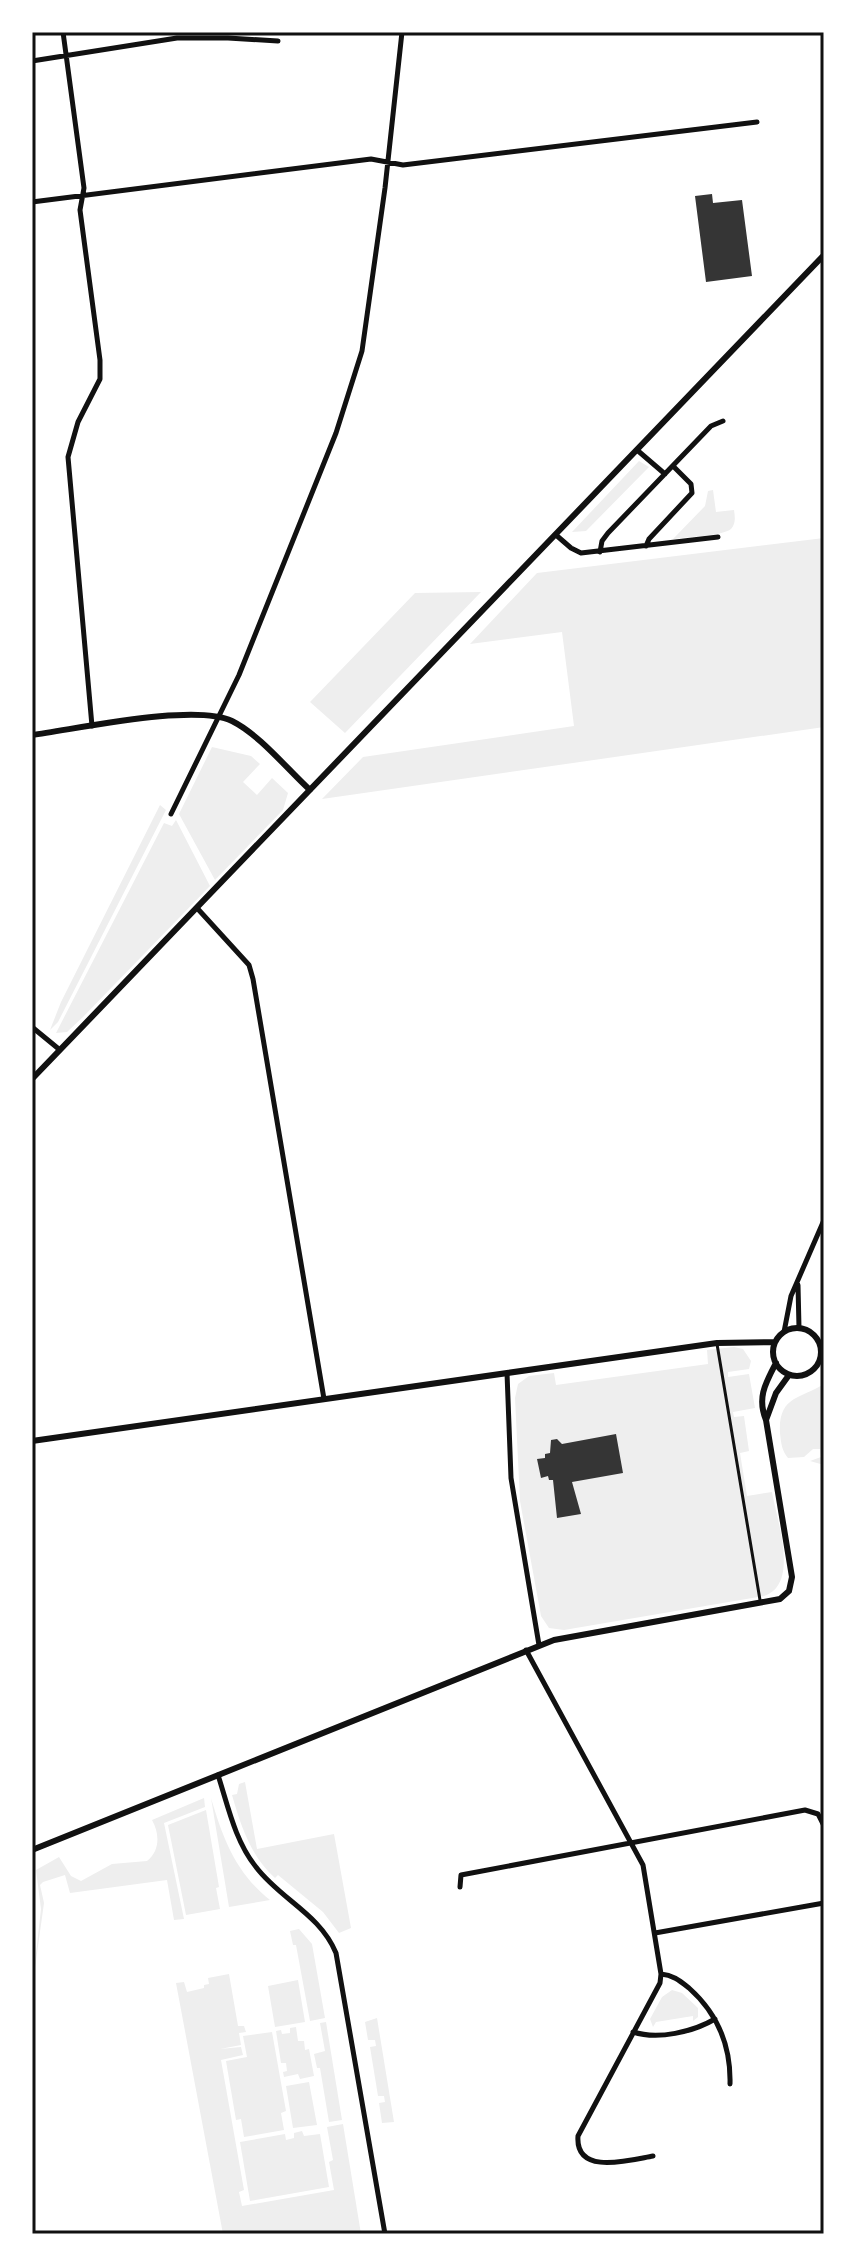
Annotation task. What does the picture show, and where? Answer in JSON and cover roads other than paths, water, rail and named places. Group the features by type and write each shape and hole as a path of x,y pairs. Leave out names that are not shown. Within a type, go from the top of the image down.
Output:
{"street":[{"path":"63,32 84,188 80,210 100,360 100,379 78,422 68,457 92,727"},
{"path":"171,814 239,675 336,433 362,351 388,164 402,32"},
{"path":"32,61 177,38 278,41"},
{"path":"32,202 371,159 388,164 419,164 757,122"},
{"path":"32,1079 824,255"},
{"path":"600,552 602,541 608,533 714,423 723,421"},
{"path":"637,450 665,474"},
{"path":"646,546 647,541 692,493 690,483 673,466"},
{"path":"556,535 574,551 600,552 718,537"},
{"path":"32,735 183,714 219,716 239,725 310,790"},
{"path":"197,908 249,965 253,979 324,1399"},
{"path":"32,1027 60,1050"},
{"path":"32,1850 539,1645 575,1635 777,1601 785,1596 792,1577 761,1394 776,1363 775,1342 784,1332 791,1296 824,1220"},
{"path":"798,1284 799,1328"},
{"path":"776,1363 789,1375 800,1376 813,1371 823,1352 821,1339 809,1331 799,1328 784,1332"},
{"path":"32,1441 717,1343 775,1342"},
{"path":"507,1373 511,1478 539,1645"},
{"path":"766,1420 776,1393 789,1375"},
{"path":"526,1650 643,1865 661,1974 660,1983 578,2136 577,2144 585,2155 602,2164 653,2156"},
{"path":"218,1775 247,1855 265,1877 320,1926 336,1953 385,2234"},
{"path":"460,1887 461,1875 805,1810 818,1814 824,1826"},
{"path":"655,1933 824,1903"},
{"path":"661,1974 675,1977 703,2002 715,2019 724,2039 730,2084"},
{"path":"633,2032 657,2035 696,2028 715,2019"}],"lane":[{"path":"717,1343 760,1604"}]}
